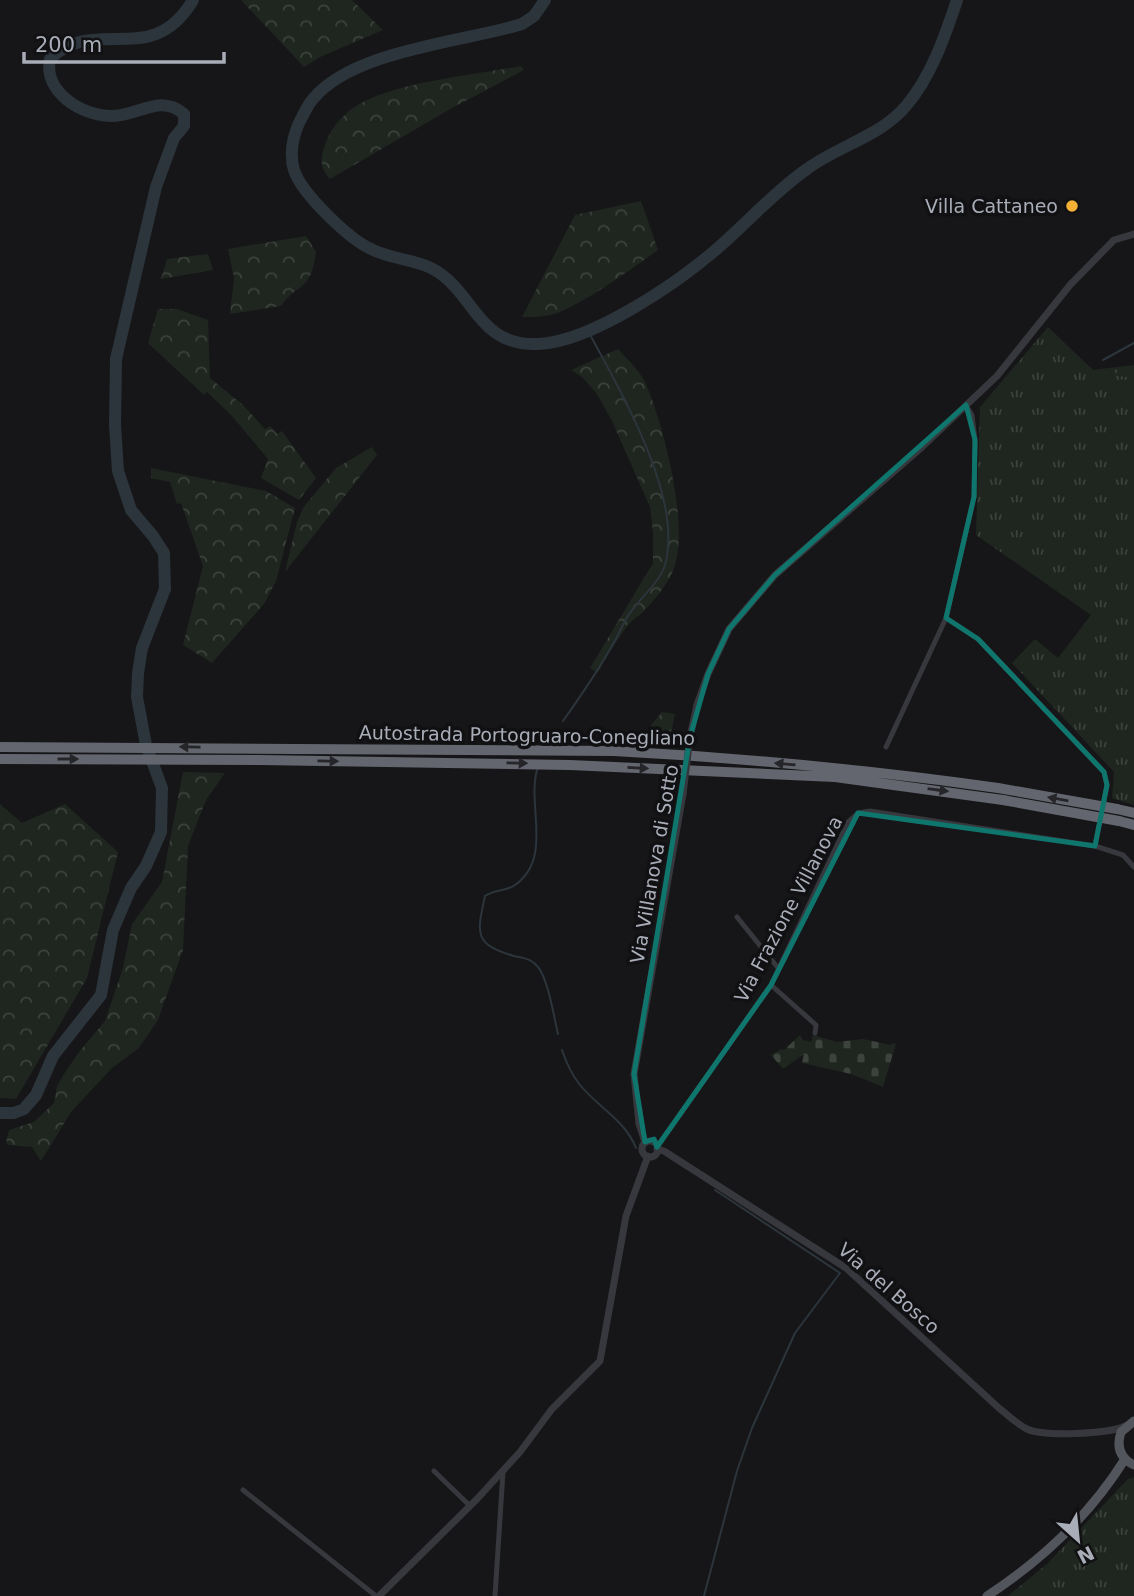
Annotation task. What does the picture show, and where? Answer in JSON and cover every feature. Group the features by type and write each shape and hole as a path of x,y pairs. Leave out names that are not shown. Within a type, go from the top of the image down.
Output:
{"highway":[{"name":"Autostrada Portogruaro-Conegliano","path":"0,747 614,751 705,756 936,779 1134,813"},
{"name":"Autostrada Portogruaro-Conegliano","path":"0,759 464,762 835,777 1003,800 1134,825"}],"main road":[{"path":"987,1596 1016,1576 1063,1536 1130,1462 1119,1451 1118,1443 1121,1432 1130,1424"}],"street":[{"name":"Via Villanova di Sotto","path":"645,1142 639,1124 634,1074 683,794 690,737 701,694 729,629 775,575 997,376 1070,285 1114,240 1134,234"},
{"path":"886,747 947,618 974,497 975,440 972,415 966,405"},
{"path":"947,618 978,639 1104,772 1107,785 1095,846 1123,855 1134,867"},
{"name":"Via Frazione Villanova","path":"657,1148 771,985 848,822 858,813 870,811 1095,846"},
{"path":"737,917 779,968"},
{"path":"771,985 816,1025 814,1033"},
{"path":"645,1142 652,1142 657,1148 654,1155 648,1156 642,1152 645,1142"},
{"name":"Via del Bosco","path":"657,1148 846,1268 1000,1409 1025,1428 1049,1434 1099,1431 1130,1424"},
{"path":"243,1490 378,1596 503,1472 552,1409 600,1361 626,1216 648,1156"},
{"path":"1099,1431 1111,1436 1118,1443"},
{"path":"433,1471 469,1505"},
{"path":"495,1596 503,1472"}],"highlighted area":[{"path":"966,405 975,440 974,497 946,618 978,639 1104,772 1107,785 1095,846 858,813 771,985 657,1147 654,1139 645,1142 634,1074 690,737 708,674 729,629 775,575"}],"green space":[{"path":"241,0 352,0 383,30 320,57 304,67"},
{"path":"521,66 524,70 452,108 330,179 324,171 322,154 331,132 342,117 361,103 403,88"},
{"path":"641,201 658,250 610,284 560,312 522,317 575,215"},
{"path":"306,236 316,252 311,274 303,285 281,306 230,314 234,278 228,249"},
{"path":"208,254 213,270 161,279 167,259"},
{"path":"158,309 177,309 208,320 210,378 243,405 265,429 270,426 277,434 282,431 316,478 299,500 261,478 268,459 232,416 207,392 204,395 148,343"},
{"path":"1048,327 1093,370 1134,365 1134,805 1112,798 1114,772 1012,663 1035,639 1058,658 1091,615 976,535 980,407"},
{"path":"618,349 645,382 660,422 677,503 678,552 673,571 664,586 643,612 629,624 597,673 590,668 653,563 650,507 612,421 597,394 582,377 571,370"},
{"path":"1126,366 1134,367 1134,378 1103,374"},
{"path":"372,447 377,455 285,572 303,508 336,468"},
{"path":"151,468 266,491 295,508 276,581 264,604 212,663 183,645 203,566 181,503 177,504 170,482 151,478"},
{"path":"662,712 675,714 670,738 647,733"},
{"path":"183,772 225,773 206,800 188,846 183,950 158,1020 139,1048 112,1068 71,1112 41,1161 32,1147 8,1145 6,1142 9,1130 34,1122 54,1103 57,1086 64,1074 105,1021 123,968 132,924 162,882"},
{"path":"0,804 22,823 65,804 118,852 87,978 16,1099 0,1098"},
{"path":"800,1035 803,1040 811,1042 813,1035 837,1042 863,1039 896,1044 883,1087 851,1074 802,1063 804,1054 783,1069 771,1055 784,1050"},
{"path":"1134,1477 1134,1596 1008,1596 1047,1564 1128,1479"}],"waterway":[{"path":"0,1113 14,1113 24,1109 36,1095 53,1056 101,995 113,930 131,888 146,866 161,832 162,788 146,745 137,697 142,648 165,589 164,553 131,510 118,471 115,425 116,359 156,187 174,138 184,126 184,114 166,105 111,116 88,112 77,107 59,92 52,82 50,59 68,46 86,41 142,38 160,32 177,21 193,0"},
{"path":"545,0 534,16 522,24 381,58 331,82 308,106 296,131 292,151 298,180 327,214 351,236 378,252 433,269 459,291 489,328 518,343 539,344 584,332 659,292 719,247 795,178 896,116 915,95 930,69 957,0"},
{"path":"563,721 599,667 628,616 662,572 668,538 665,508 645,444 588,331"},
{"path":"1103,360 1134,343"},
{"path":"537,770 537,831 533,861 526,874 515,885 485,896 480,928 481,935 491,947 528,959 538,967 548,989 558,1034"},
{"path":"562,1050 580,1085 618,1122 636,1148"},
{"path":"704,1596 737,1471 752,1428 795,1333 840,1273 715,1190"}],"place":[{"name":"Villa Cattaneo","path":"1072,206"}]}
